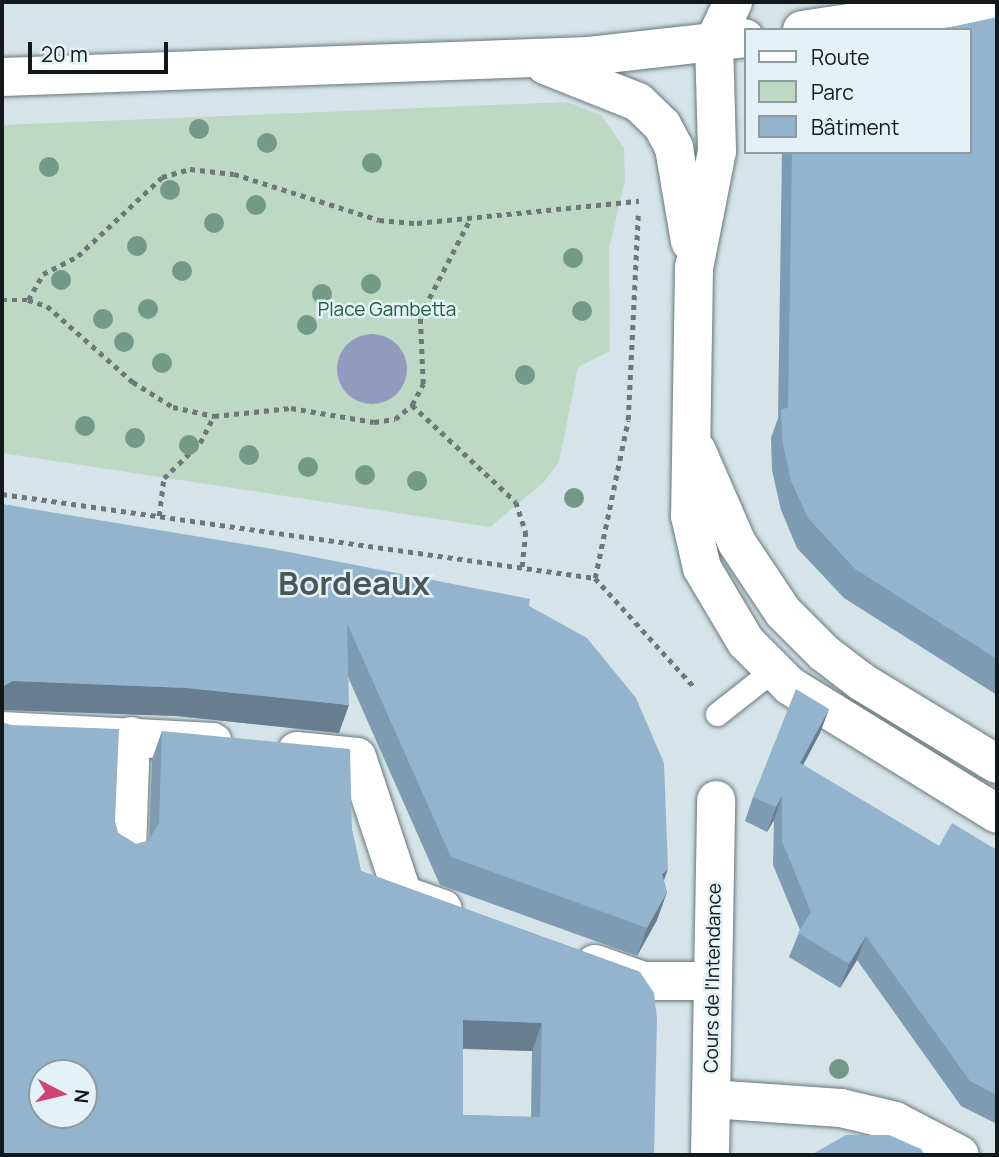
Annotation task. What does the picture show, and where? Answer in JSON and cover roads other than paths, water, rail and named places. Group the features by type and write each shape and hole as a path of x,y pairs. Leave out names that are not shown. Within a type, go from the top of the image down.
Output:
{"main road":[{"path":"733,2 716,151 694,268 690,516 702,568 746,642 782,678 997,814"},
{"path":"815,28 990,2"},
{"path":"2,77 589,56 730,40"},
{"path":"524,57 638,102 662,125 674,149 694,268"},
{"path":"692,439 744,555 783,612 824,653 997,764"},
{"path":"2,731 131,736 357,757 403,895 479,922"},
{"path":"127,850 131,736"},
{"name":"Cours de l'Intendance","path":"710,1155 716,800"},
{"path":"567,953 643,981 713,981"},
{"path":"711,1099 841,1108 895,1121 960,1155"}],"lane":[{"path":"717,714 782,678"}],"water":[{"path":"372,334 397,344 407,369 397,394 372,404 347,394 337,369 347,344"}],"district":[{"name":"Bordeaux","path":"354,583"}],"park label":[{"name":"Place Gambetta","path":"387,310"}]}
